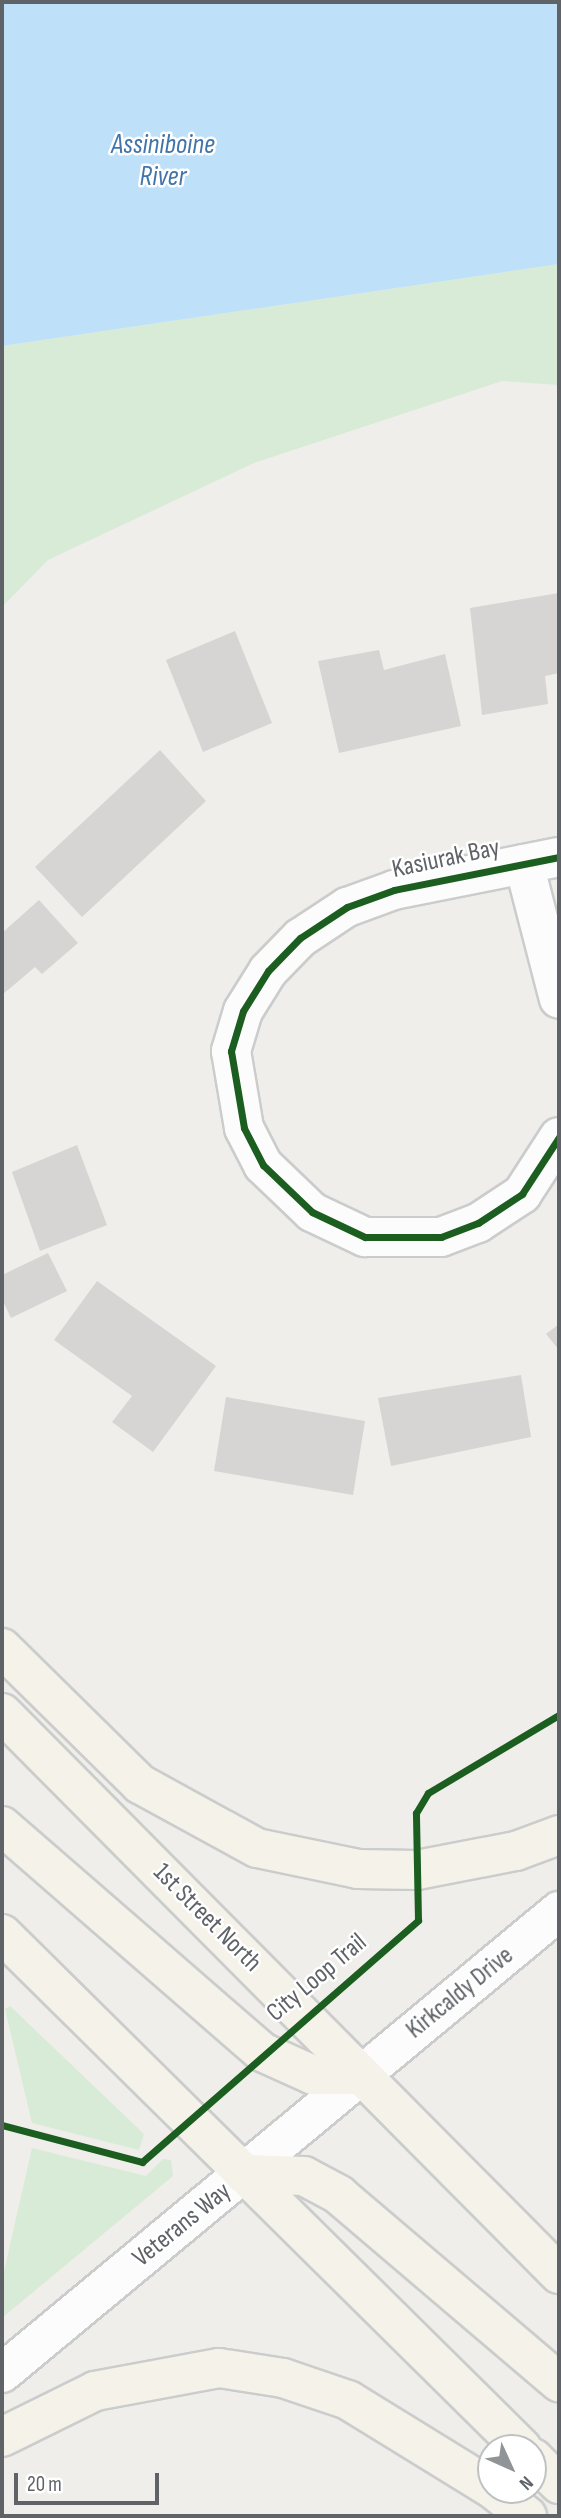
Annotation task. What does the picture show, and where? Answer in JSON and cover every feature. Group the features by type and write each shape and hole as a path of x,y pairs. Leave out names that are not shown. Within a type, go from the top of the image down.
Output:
{"main road":[{"path":"2,1648 140,1784 257,1849 358,1869 417,1870 516,1851 559,1835"},
{"name":"1st Street North","path":"2,1713 559,2274"},
{"path":"2,1826 262,2052 313,2076 360,2075"},
{"path":"2,1934 508,2434"},
{"path":"244,2174 304,2176 339,2195 559,2382"},
{"path":"2,2437 95,2391 219,2368 283,2378 348,2400 477,2480"},
{"path":"511,2504 527,2516"}],"street":[{"name":"Kasiurak Bay","path":"559,999 542,860 394,890 347,907 300,938 243,1011 231,1051 244,1128 285,1191 335,1226 365,1237 441,1237 478,1223 522,1194 559,1137"},
{"name":"Kirkcaldy Drive","path":"360,2075 559,1911"},
{"name":"Veterans Way","path":"2,2373 360,2075"}],"green space":[{"path":"559,264 559,385 502,381 254,463 48,560 2,607 2,346"},
{"path":"10,2006 144,2134 139,2150 32,2123 5,2009"},
{"path":"32,2148 146,2176 163,2159 171,2160 173,2176 2,2318 2,2280"}],"water":[{"name":"Assiniboine River","path":"2,2 559,2 559,264 2,346"}],"building":[{"path":"559,593 559,673 545,676 548,704 482,715 470,608"},
{"path":"235,631 272,723 203,752 166,660"},
{"path":"379,650 384,670 445,654 461,726 339,753 318,661"},
{"path":"160,750 206,801 82,917 35,867"},
{"path":"39,900 78,943 42,974 35,967 2,995 2,933"},
{"path":"77,1145 107,1225 40,1251 12,1172"},
{"path":"48,1253 67,1291 11,1318 2,1299 2,1275"},
{"path":"97,1281 216,1366 153,1452 112,1422 132,1396 54,1340"},
{"path":"559,1324 559,1350 546,1334"},
{"path":"521,1375 531,1437 391,1466 378,1398"},
{"path":"226,1397 365,1421 353,1495 214,1471"}],"cycle path":[{"path":"559,857 394,890 347,907 300,938 268,971 243,1011 231,1051 244,1128 263,1165 312,1212 365,1237 441,1237 478,1223 522,1194 559,1137"},
{"name":"City Loop Trail","path":"2,2125 142,2162 418,1920 416,1813 428,1793 559,1715"}]}
